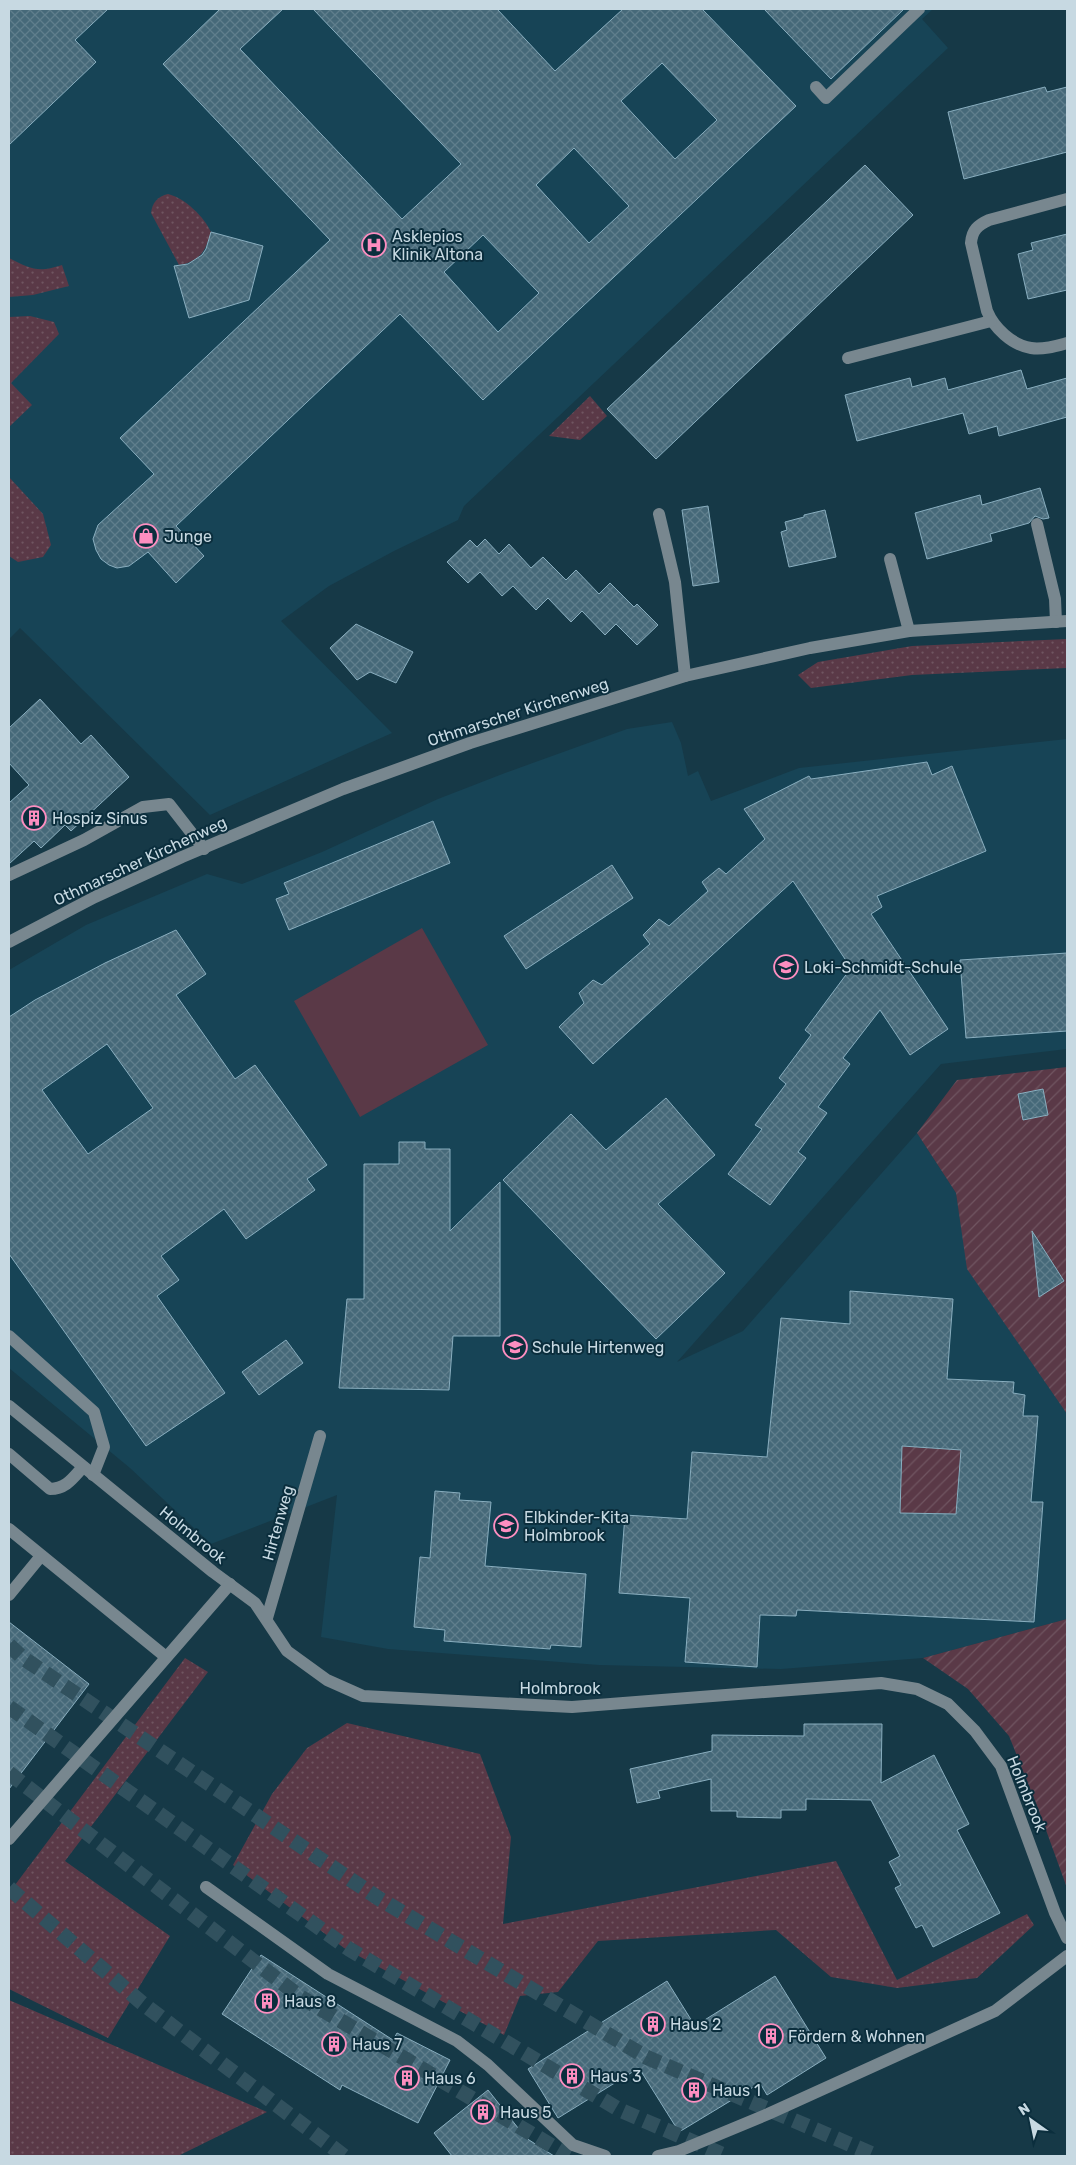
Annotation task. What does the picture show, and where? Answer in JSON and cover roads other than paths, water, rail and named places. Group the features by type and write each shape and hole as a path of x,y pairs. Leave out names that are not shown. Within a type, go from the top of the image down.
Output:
{"street":[{"path":"816,87 826,98 919,9"},
{"path":"1067,200 989,220 979,225 972,233 971,243 982,293 991,321 1002,332 1018,343 1031,348 1049,348 1067,343"},
{"path":"848,358 991,321"},
{"path":"659,514 675,582 685,676"},
{"path":"1037,524 1062,621"},
{"path":"890,559 909,631"},
{"name":"Othmarscher Kirchenweg","path":"9,942 94,897 343,789 470,743 685,676 810,648 909,631 1062,621"},
{"path":"9,875 84,840 143,807 169,804 204,849"},
{"path":"9,1336 94,1412 104,1447 88,1471 66,1486 58,1489 50,1489 9,1454"},
{"name":"Holmbrook","path":"9,1406 88,1471 255,1602 287,1651 328,1680 363,1696 572,1707 881,1683 918,1689 948,1704 975,1731 1001,1766 1055,1912 1067,1938"},
{"name":"Hirtenweg","path":"267,1618 320,1436"},
{"path":"9,1529 166,1657"},
{"path":"9,1594 40,1556"},
{"path":"9,1839 230,1584"},
{"path":"206,1887 328,1974 457,2041 488,2065 574,2145 605,2156"},
{"path":"658,2156 679,2151 768,2114 995,2011 1067,1956"}],"tunnel":[{"path":"9,1645 23,1658 378,1898 646,2057 877,2156"},
{"path":"9,1707 349,1949 620,2110 726,2156"},
{"path":"9,1773 299,1996 569,2156"},
{"path":"9,1888 142,2003 344,2156"}],"place":[{"name":"Asklepios Klinik Altona","path":"374,245"},
{"name":"Junge","path":"146,536"},
{"name":"Hospiz Sinus","path":"34,818"},
{"name":"Loki-Schmidt-Schule","path":"786,967"},
{"name":"Schule Hirtenweg","path":"515,1347"},
{"name":"Elbkinder-Kita Holmbrook","path":"506,1526"},
{"name":"Haus 8","path":"267,2001"},
{"name":"Haus 2","path":"653,2024"},
{"name":"Fördern & Wohnen","path":"771,2036"},
{"name":"Haus 7","path":"334,2044"},
{"name":"Haus 3","path":"572,2076"},
{"name":"Haus 6","path":"407,2078"},
{"name":"Haus 1","path":"694,2090"},
{"name":"Haus 5","path":"483,2112"}]}
